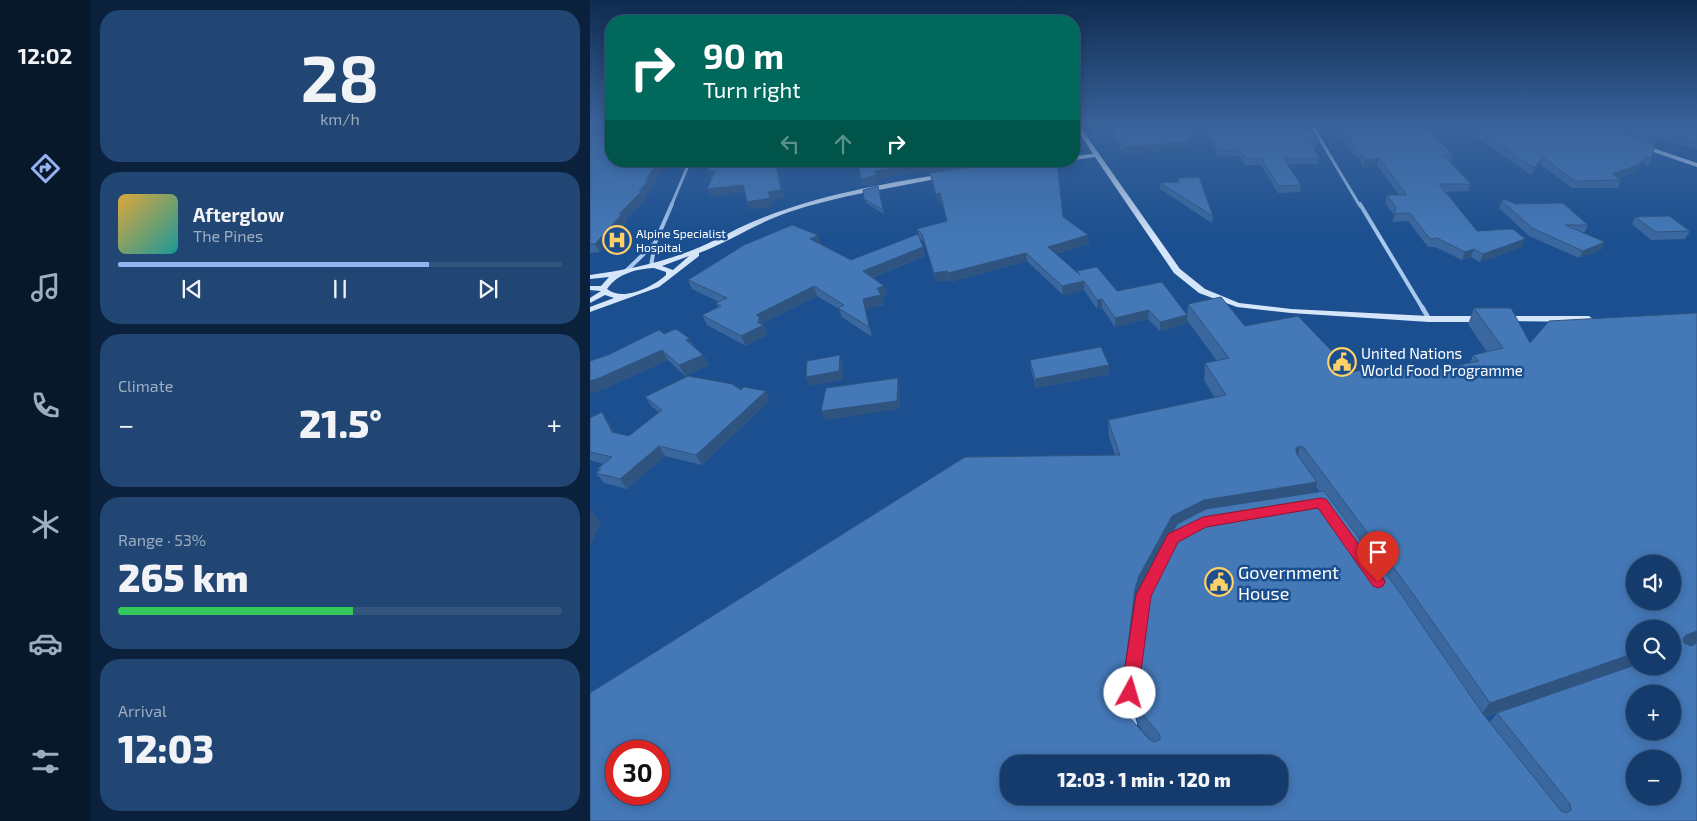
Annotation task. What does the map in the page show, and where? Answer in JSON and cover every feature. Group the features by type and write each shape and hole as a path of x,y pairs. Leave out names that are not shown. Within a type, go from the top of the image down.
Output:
{"street":[{"path":"1101,162 1176,271 1202,291 1236,305 1291,311 1430,318 1599,320"},
{"path":"1335,162 1430,318"},
{"path":"653,266 655,243 687,167"},
{"path":"590,277 622,273 653,266 702,249 762,220 836,196 900,183 949,176"},
{"path":"590,301 604,291 607,282 622,273 655,243"},
{"path":"590,310 656,287 702,249"},
{"path":"653,266 670,271 670,276"},
{"path":"590,288 604,291 614,296 630,295"},
{"path":"1134,730 1128,707 1133,665 1143,595 1152,579"}],"building":[{"path":"590,162 605,162 605,167 655,167 645,181 649,180 639,191 642,191 619,214 622,214 595,244 590,244"},
{"path":"1264,162 1286,162 1301,185 1279,186"},
{"path":"1382,162 1450,162 1471,184 1439,184 1477,231 1513,229 1525,239 1483,254 1474,249 1465,252 1437,238 1430,239 1410,213 1395,214 1396,207 1387,195 1407,195"},
{"path":"1526,162 1539,162 1534,168"},
{"path":"1550,162 1640,162 1638,165 1612,174 1621,180 1575,181"},
{"path":"708,167 776,167 781,190 768,192 770,198 747,202 743,185 707,189 715,171 707,172"},
{"path":"859,167 902,167 875,171 876,175 861,179"},
{"path":"970,167 1058,167 1063,217 1088,235 1048,247 1080,275 1077,271 1097,267 1117,291 1162,282 1187,315 1160,322 1149,310 1115,318 1102,299 1097,300 1084,281 1062,286 1026,253 948,273 947,271 934,273 922,234 917,229 947,221 940,193 936,194 930,173"},
{"path":"1199,177 1213,216 1160,183 1179,182 1178,178"},
{"path":"878,186 883,210 864,199 863,190"},
{"path":"1503,199 1516,204 1563,203 1588,225 1565,225 1605,242 1583,251 1532,228 1502,201"},
{"path":"1669,216 1690,231 1656,232 1635,217"},
{"path":"792,225 818,235 810,239 851,260 918,234 923,247 863,271 884,286 877,288 881,295 863,299 869,327 838,308 844,305 814,286 756,315 761,320 757,322 763,325 741,336 702,315 721,306 716,303 727,298 688,280 744,245"},
{"name":"Government House","path":"1221,297 1245,326 1298,316 1352,372 1389,365 1395,371 1409,368 1415,374 1479,361 1473,355 1503,348 1474,308 1511,308 1530,343 1549,321 1697,313 1697,631 1686,635 1683,639 1684,643 1691,646 1697,643 1697,821 590,821 590,693 965,457 1120,455 1108,420 1226,395 1205,363 1229,358 1188,304"},
{"path":"676,329 689,338 686,340 703,355 679,365 662,350 590,381 590,361 608,355 659,330 664,334"},
{"path":"1101,347 1109,365 1035,379 1030,360"},
{"path":"840,355 839,371 806,377 807,361"},
{"path":"688,376 732,384 741,390 744,387 766,391 696,455 659,446 620,479 596,473 601,469 597,469 612,457 590,452 590,418 602,412 612,432 629,436 662,410 645,397"},
{"path":"898,378 897,401 821,411 826,388"}],"place":[{"name":"Alpine Specialist Hospital","path":"617,240"},
{"name":"United Nations World Food Programme","path":"1342,362"},
{"name":"Government House","path":"1219,582"}],"route":[{"path":"1130,693 1143,595 1173,538 1203,522 1237,515 1321,503 1378,582"}]}
